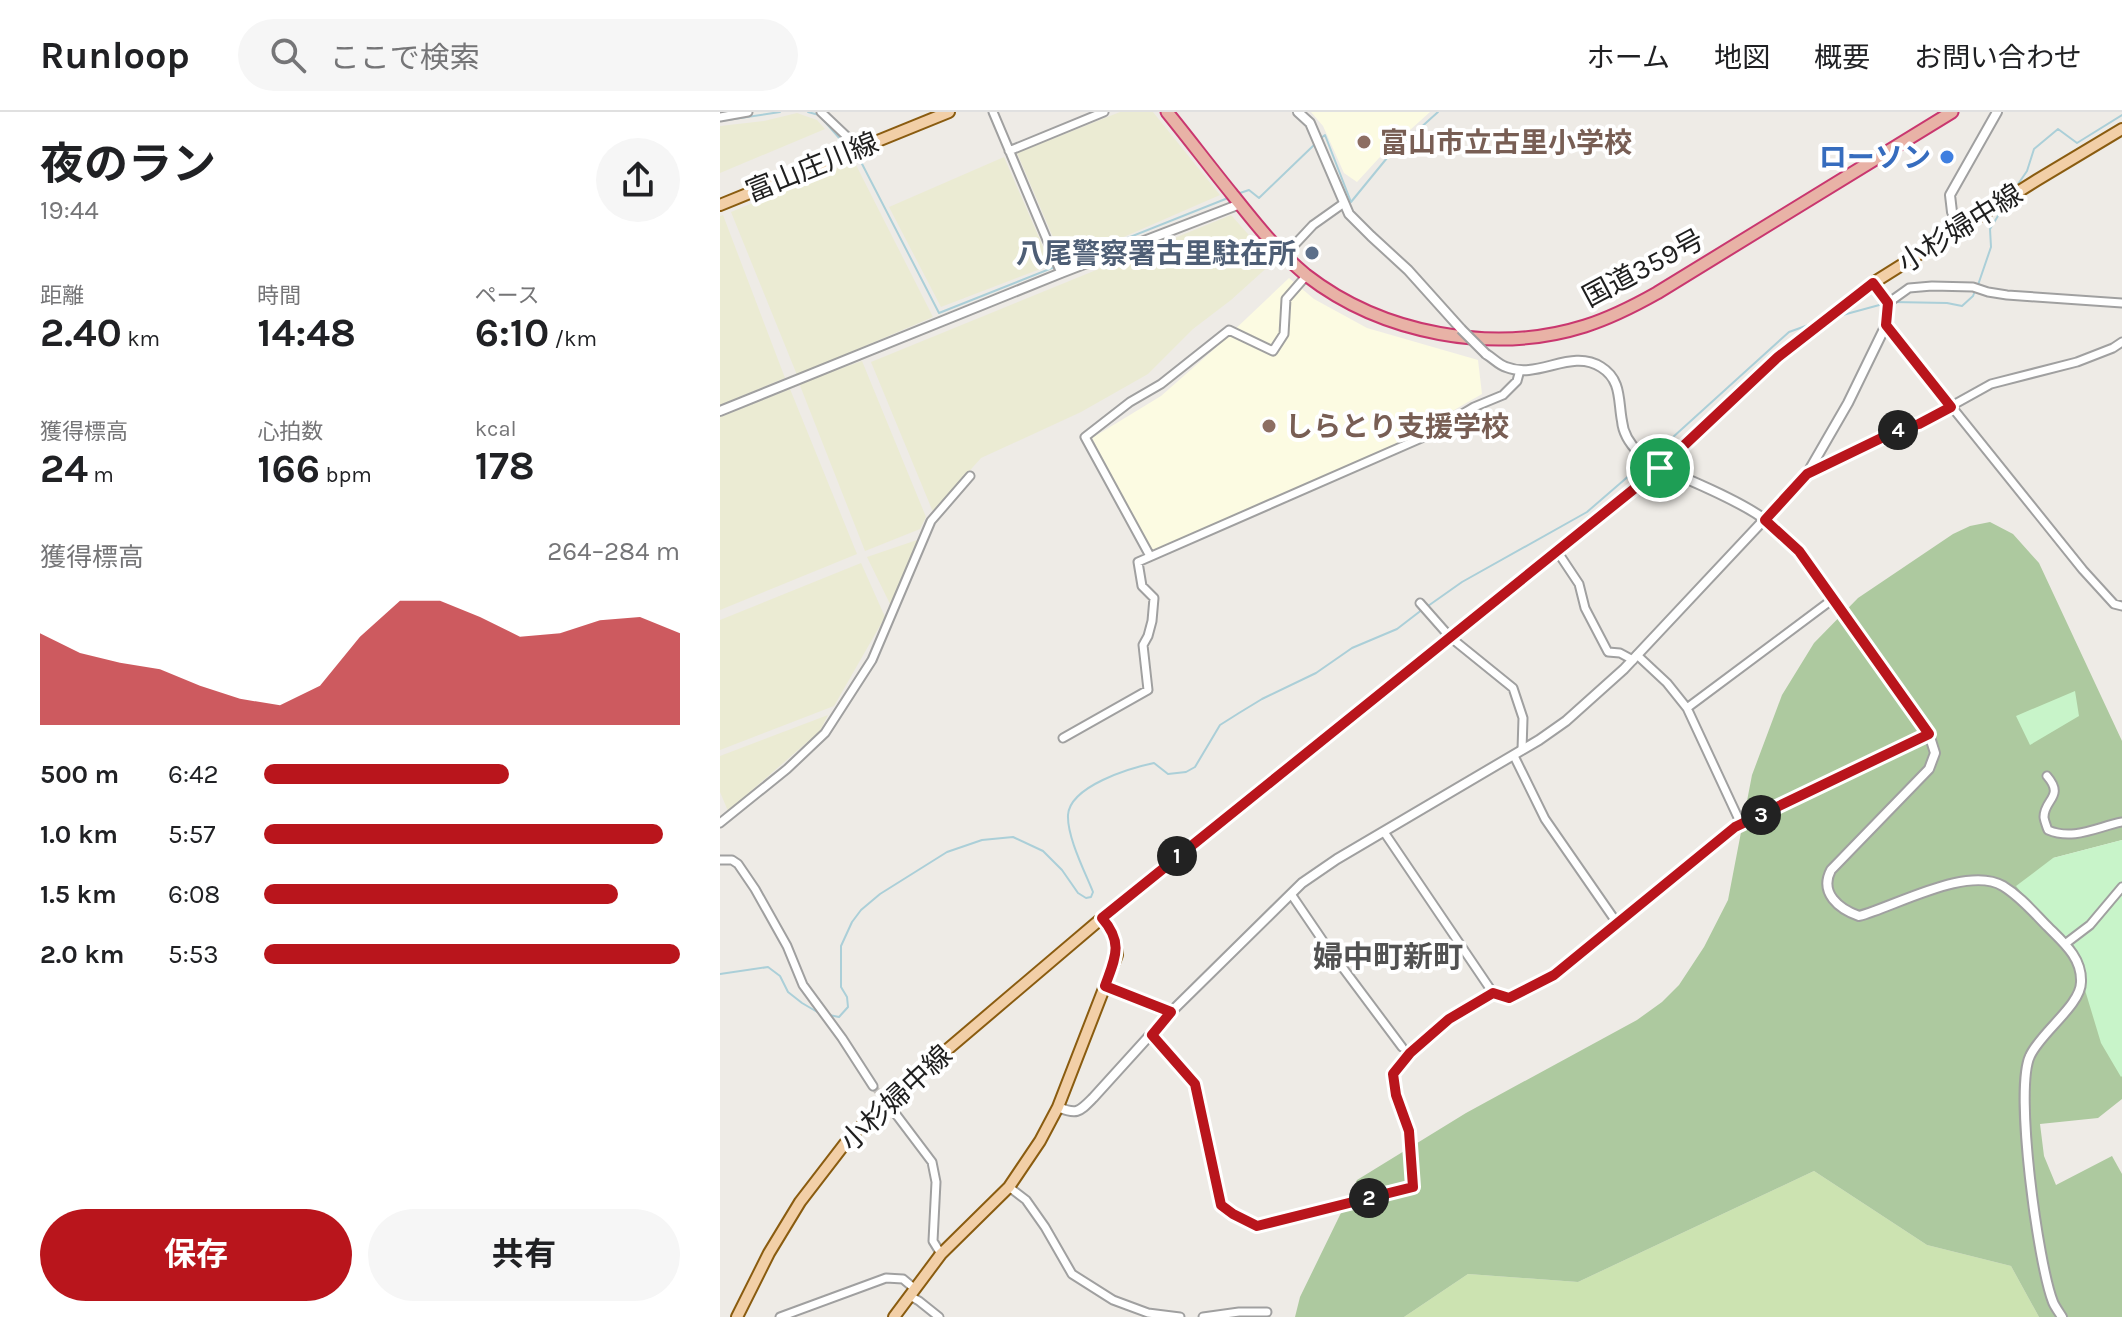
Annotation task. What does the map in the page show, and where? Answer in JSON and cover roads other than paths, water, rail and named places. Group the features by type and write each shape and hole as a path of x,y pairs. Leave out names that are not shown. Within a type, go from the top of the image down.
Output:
{"highway":[{"name":"国道359号","path":"1167,112 1258,227 1307,275 1363,309 1398,323 1457,338 1527,336 1583,326 1621,313 1952,112"}],"main road":[{"name":"富山庄川線","path":"720,205 949,112"},
{"name":"小杉婦中線","path":"737,1317 769,1253 800,1202 850,1137 895,1094 1102,918 1660,468 1778,357 1873,283 2122,129"},
{"path":"894,1317 941,1254 1009,1187 1040,1141 1058,1107 1117,955 1115,940 1102,918"}],"street":[{"path":"720,117 748,112"},
{"path":"821,112 859,148"},
{"path":"993,112 1061,273"},
{"path":"1009,151 1104,112"},
{"path":"1298,112 1310,123 1349,214 1415,277 1486,354 1506,367 1520,370 1576,360 1603,368 1613,378 1619,393 1622,424 1639,452 1660,468 1765,520 1799,551 1929,734 1935,753 1929,769 1831,870 1826,879 1831,899 1846,912 1859,916 1919,894 1970,880 1988,880 2022,900 2075,957 2082,985 2077,998 2029,1056 2025,1079 2029,1167 2040,1250 2053,1304 2062,1317"},
{"path":"1960,227 1952,212 1950,195 1997,112"},
{"path":"1285,255 1313,225 1344,203"},
{"path":"720,411 1240,204"},
{"path":"1150,556 1085,437 1130,402 1161,384 1229,330 1273,351 1284,334 1286,299 1307,275"},
{"path":"1058,1107 1071,1113 1080,1111 1171,1012 1302,883 1566,721 1635,657 1807,474 1848,403 1886,325 1888,303 1873,283"},
{"path":"1888,303 1909,288 1932,286 1973,287 2007,295 2122,303"},
{"path":"1886,325 2083,570 2114,604 2122,606"},
{"path":"1807,474 1900,429 1919,424 1991,384 2077,362 2122,342"},
{"path":"1063,738 1148,690 1143,645 1152,621 1154,598 1142,586 1138,562 1426,436 1474,407 1503,395 1517,381 1520,370"},
{"path":"720,823 787,769 825,733 872,660 931,521 970,476"},
{"path":"1557,551 1579,584 1585,608 1608,652 1635,657 1667,683 1687,708 1741,824"},
{"path":"1687,708 1833,599"},
{"path":"1420,603 1450,637 1513,688 1523,718 1522,750"},
{"path":"1384,832 1493,993 1509,998 1554,975 1741,824 1929,734"},
{"path":"1515,758 1545,819 1617,923"},
{"path":"2047,776 2055,794 2045,812 2048,830 2058,835 2080,834 2122,822"},
{"path":"720,860 732,860 738,864 755,889 787,946 803,985 873,1086"},
{"path":"2065,944 2090,925 2122,887"},
{"path":"1291,894 1402,1047"},
{"path":"1105,986 1171,1012"},
{"path":"1152,1035 1195,1084 1221,1205 1257,1226 1413,1187 1409,1131 1396,1095 1393,1074 1410,1053 1449,1019 1493,993"},
{"path":"895,1113 932,1162 936,1182 933,1241 941,1254"},
{"path":"1009,1187 1026,1200 1072,1274 1113,1300 1148,1313 1180,1317"},
{"path":"780,1317 886,1278 903,1279 919,1301 939,1317"},
{"path":"1203,1317 1267,1312"}],"waterway":[{"path":"720,121 780,112"},
{"path":"808,112 819,115 848,148"},
{"path":"1321,138 1325,135 1351,202 1387,158 1438,112"},
{"path":"2016,187 2027,171 2034,149 2058,129 2077,143 2122,115"},
{"path":"1237,194 1249,190 1259,198 1314,145"},
{"path":"855,155 939,313 1228,198"},
{"path":"1978,285 1991,247 1990,229 2004,206"},
{"path":"1893,302 1962,306 1975,291"},
{"path":"1839,316 1883,304"},
{"path":"1651,457 1789,332 1814,323"},
{"path":"1428,606 1462,582 1587,512 1646,461"},
{"path":"829,1015 839,1017 848,1007 841,987 841,946 852,922 880,894 947,852 982,840 1013,837 1043,851 1062,870 1078,893 1086,898 1091,897 1093,892 1068,824 1071,805 1079,795 1103,780 1154,763 1168,774 1186,772 1195,767 1220,725 1262,699 1316,673 1352,648 1397,629 1423,609"},
{"path":"720,974 768,967 780,976 788,992 819,1013"}],"tunnel":[{"path":"873,1086 895,1113"}],"place":[{"name":"富山市立古里小学校","path":"1364,142"},
{"name":"ローソン","path":"1947,157"},
{"name":"八尾警察署古里駐在所","path":"1312,253"},
{"name":"しらとり支援学校","path":"1269,426"}],"district":[{"name":"婦中町新町","path":"1388,957"}]}
